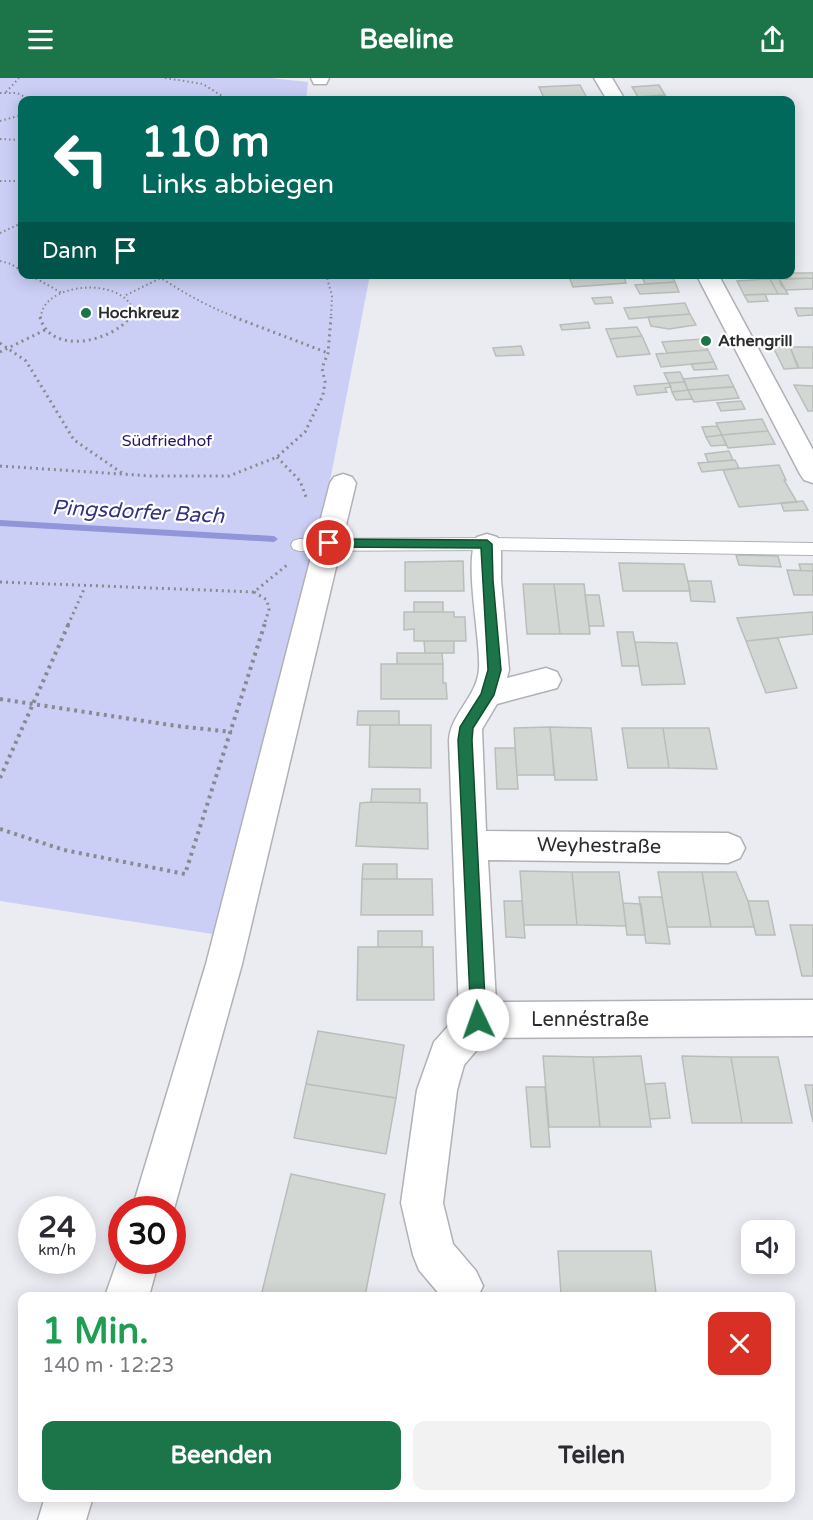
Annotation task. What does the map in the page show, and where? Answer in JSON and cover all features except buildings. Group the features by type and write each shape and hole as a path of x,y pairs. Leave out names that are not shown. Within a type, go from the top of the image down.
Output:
{"street":[{"path":"603,78 614,96"},
{"path":"710,279 813,474"},
{"path":"157,1196 224,964 314,544 343,483"},
{"path":"461,1286 434,1255 422,1203 437,1090 448,1055 478,1020 466,727 487,695 495,670 487,580 487,544"},
{"path":"487,695 546,680"},
{"name":"Weyhestraße","path":"470,845 728,848"},
{"name":"Lennéstraße","path":"478,1020 813,1018"},
{"path":"128,1292 134,1274"},
{"path":"62,1520 67,1502"}],"lane":[{"path":"314,544 813,549"}],"path":[{"path":"6,92 19,78"},
{"path":"165,78 201,83 214,88 222,96"},
{"path":"0,93 26,96"},
{"path":"0,121 18,116"},
{"path":"0,139 18,140"},
{"path":"0,181 18,181"},
{"path":"0,233 18,225"},
{"path":"0,261 18,268"},
{"path":"37,279 62,293"},
{"path":"126,295 159,279 214,309 328,353"},
{"path":"0,466 124,474 229,476 277,457 305,432 323,395 325,382 321,368 328,353 332,296 327,279"},
{"path":"97,287 126,295 133,303 134,312 129,322 104,337 70,340 55,336 45,330 40,321 41,311 49,301 62,293 97,287"},
{"path":"0,352 45,330"},
{"path":"0,343 26,361 74,440 124,474"},
{"path":"277,457 300,481 307,498"},
{"path":"254,592 314,544"},
{"path":"0,582 254,592 267,600 269,610 185,874 64,850 0,829"},
{"path":"0,778 35,704 85,587"},
{"path":"0,699 177,726 232,732"}],"green space":[{"name":"Südfriedhof","path":"0,78 270,78 308,82 306,96 18,96 18,279 369,279 318,543 219,935 0,901"}],"waterway":[{"name":"Pingsdorfer Bach","path":"0,523 274,539"}],"place":[{"name":"Hochkreuz","path":"86,313"},
{"name":"Athengrill","path":"706,341"}],"route":[{"path":"329,543 487,544 487,580 495,670 487,695 466,727 465,740 478,1020"}]}
